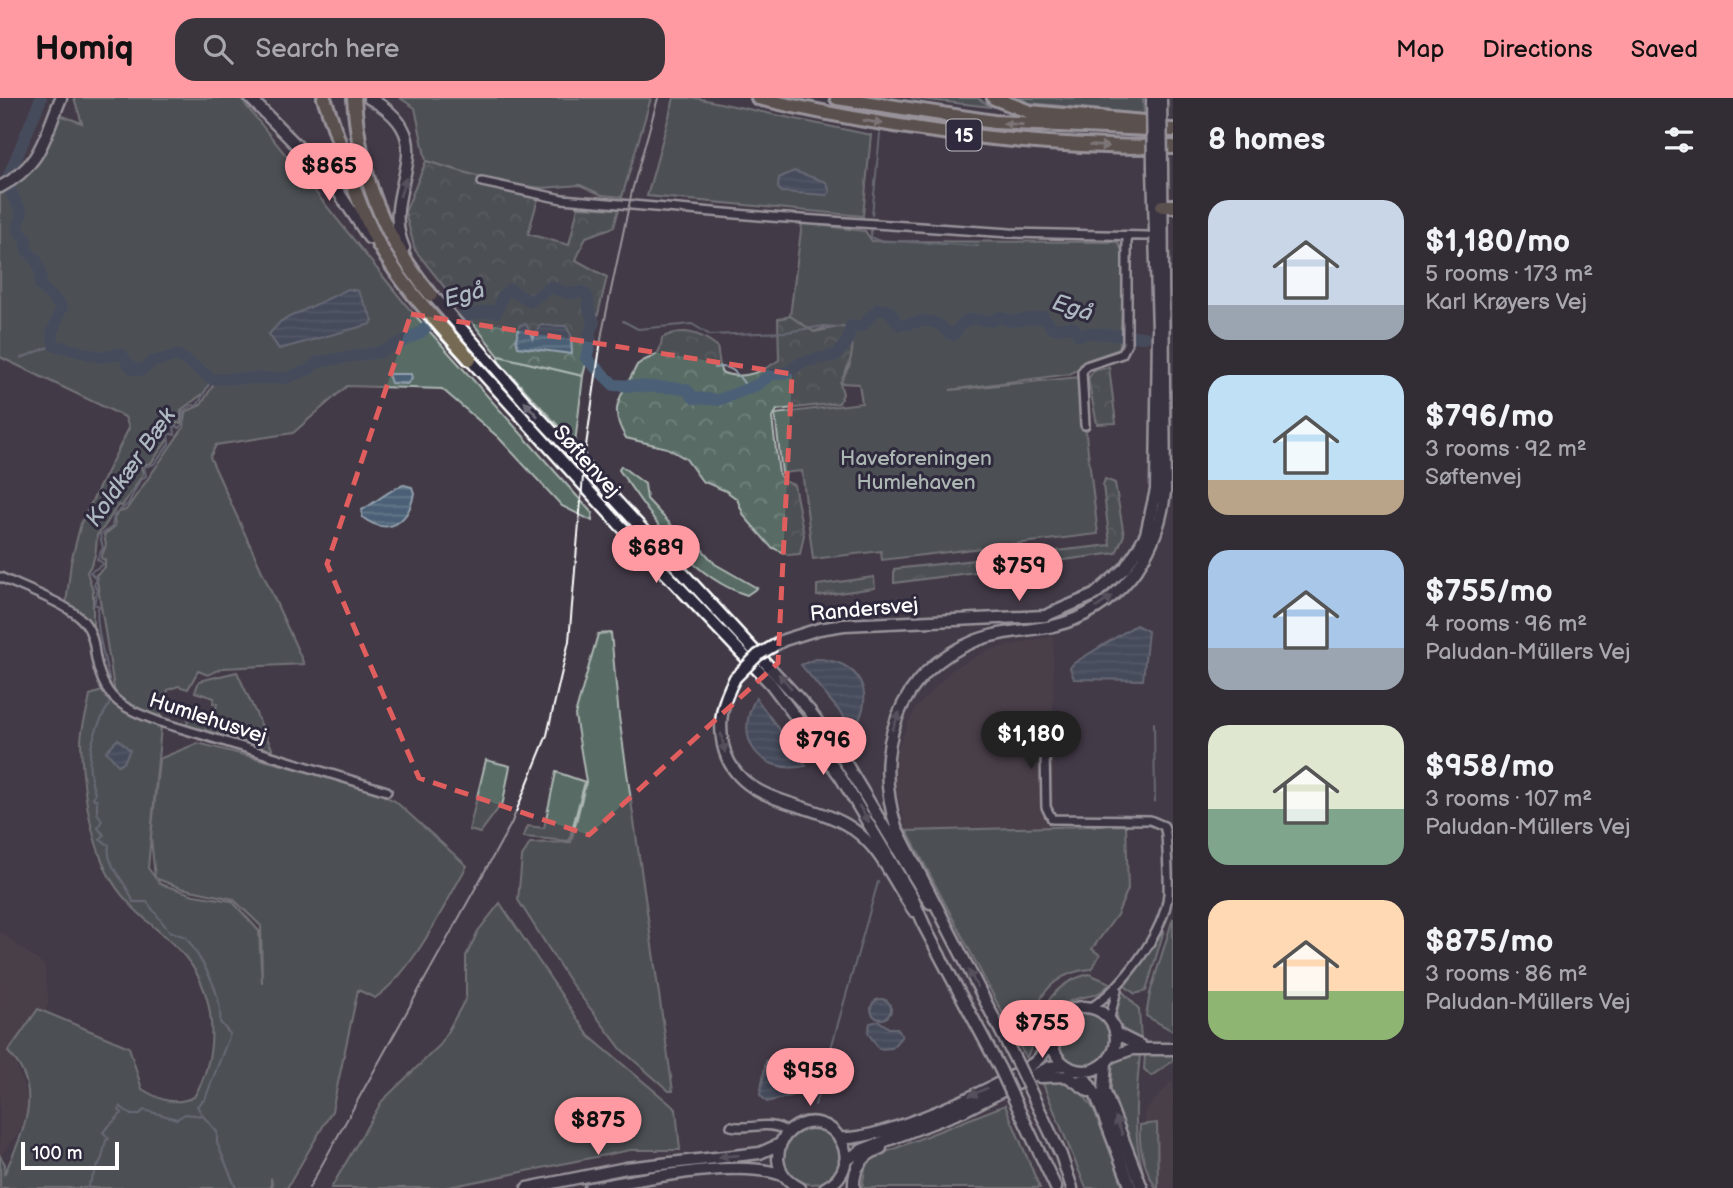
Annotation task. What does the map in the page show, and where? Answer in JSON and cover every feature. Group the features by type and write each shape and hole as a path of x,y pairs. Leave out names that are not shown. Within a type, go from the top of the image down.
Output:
{"highway":[{"path":"324,98 371,229 391,264 424,298 470,359"},
{"path":"354,98 357,141 367,185 380,220 424,298"},
{"name":"15","path":"758,98 865,121 953,134 1062,144 1173,147"},
{"name":"15","path":"837,98 994,122 1173,130"},
{"path":"994,98 1013,107 1047,114 1173,123"},
{"path":"1004,98 1047,114"}],"main road":[{"path":"0,187 17,179 33,163 61,98"},
{"path":"250,98 330,179 386,267 424,298"},
{"path":"369,98 391,113 405,132 410,148 409,166 396,209 397,228 424,298"},
{"name":"Randersvej","path":"1072,1188 1061,1156 1025,1086 1016,1061 896,827 886,785 888,746 897,717 913,689 931,668 975,641 1055,625 1083,615 1125,585 1149,550 1162,515 1165,492 1163,206 1157,169 1152,98"},
{"name":"Randersvej","path":"1157,169 1161,98"},
{"name":"Randersvej","path":"1056,1188 1000,1069 927,931 886,866 863,837 831,817 767,796 750,786 736,772 725,753 721,712 735,678 758,655 784,640 819,629 844,625 1045,616 1094,595 1125,568 1146,534 1156,491 1157,329 1163,206"},
{"name":"Søftenvej","path":"461,344 809,710 836,747 944,922"},
{"name":"Søftenvej","path":"470,359 618,523 779,693 840,776 912,897 927,931"},
{"path":"1148,1048 1115,1033 1109,1021 1090,1008 1079,1007 1061,1016 1055,1024 1052,1040 1057,1057 1065,1065 1090,1072 1108,1060 1148,1048 1173,1049"},
{"path":"1115,1033 1104,1090 1142,1188"},
{"path":"840,1138 863,1137 985,1089 1032,1064 1052,1040"},
{"path":"1025,1086 1050,1067 1065,1065"},
{"path":"1080,1071 1095,1093 1131,1188"},
{"path":"845,1161 862,1150 1048,1075 1068,1076 1089,1091 1101,1109"},
{"path":"527,1188 626,1168 760,1153 780,1144 796,1127 815,1123 833,1130 840,1138 845,1161 842,1173 845,1188"},
{"path":"854,1188 854,1176 863,1158 902,1135"},
{"path":"780,1144 779,1164 784,1177"},
{"path":"1061,1156 1080,1188"},
{"path":"590,1188 673,1176 762,1168 784,1177 800,1188"},
{"path":"825,1188 842,1173"}],"street":[{"path":"482,182 562,199 758,216 1012,233 1147,236"},
{"path":"1085,425 1082,372 1086,366 1122,354 1127,337 1127,236"},
{"name":"Humlehusvej","path":"0,578 80,618 91,632 101,682 112,698 124,706 160,722 387,791"},
{"path":"1045,751 1046,807 1052,819 1150,820 1164,826 1168,895 1164,910 1148,944 1120,983 1111,1004 1109,1021"},
{"path":"1090,1008 1120,983"},
{"path":"731,1126 747,1129 761,1124 780,1127 788,1133"}],"highlighted area":[{"path":"411,314 792,374 778,663 589,835 419,778 327,564"}],"shaded area":[{"path":"1053,636 1053,827 907,831 894,780 896,751 915,709 952,670 988,650"},
{"path":"0,932 44,965 49,1003 14,1059 33,1114 0,1156"},
{"path":"1173,1080 1173,1188 1158,1188 1144,1112"}],"green space":[{"path":"74,98 240,98 406,305 592,513 592,521 562,506 498,437 442,389 347,386 293,433 216,445 210,457 304,664 223,668 208,675 198,671 188,689 178,686 168,690 159,719 140,711 115,694 96,575 105,567 105,560 101,558 106,545 104,535 115,526 114,518 119,512 126,510 184,427 185,412 201,405 215,382 285,380 318,365 363,355 377,356 413,339 409,336 376,351 318,360 290,374 213,377 204,393 181,410 181,423 174,423 164,435 167,441 151,463 141,465 143,474 122,506 118,505 97,535 95,555 87,572 93,591 93,624 66,605 71,562 81,523 129,428 125,417 0,357 0,192 24,177 39,161 60,115 82,123"},
{"path":"400,98 651,98 622,197 602,195 580,185 543,188 500,183 426,161 415,108"},
{"path":"674,98 696,98 871,135 863,216 647,196"},
{"path":"911,98 978,98 991,107"},
{"path":"1018,98 1143,98 1144,114 1029,103"},
{"path":"426,161 500,183 538,199 528,234 569,245 578,207 619,209 614,227 586,237 576,260 607,277 583,376 499,356 415,250 405,212"},
{"name":"Haveforeningen Humlehaven","path":"802,223 865,231 872,241 1118,242 1124,255 1120,349 1091,359 1070,374 950,390 1079,377 1098,534 882,560 881,551 813,559 802,471 782,473 775,414 862,403 859,384 840,383 850,364 826,327 814,332 790,316"},
{"path":"790,316 814,332 843,326 850,330 852,351 840,383 843,394 839,403 777,410 772,418 779,474 784,481 794,485 804,535 800,554 788,555 771,547 744,516 737,499 702,481 686,459 667,448 626,438 620,427 617,409 637,365 659,351 662,338 683,332 704,337 717,346 721,372 744,375 766,368 779,360 778,319"},
{"path":"499,356 583,376 575,444 499,362"},
{"path":"1109,367 1116,423 1097,424 1088,379 1093,371"},
{"path":"621,466 645,484 647,499 675,529 685,530 715,564 757,588 747,595 726,586 690,560 645,507 619,470"},
{"path":"1105,479 1115,483 1124,535 1116,553 894,583 894,569 1110,545 1103,485"},
{"path":"874,577 875,588 817,596 817,585"},
{"path":"611,633 619,717 673,1091 669,1091 622,1050 570,982 518,900 522,857 530,843 571,842 586,782 575,715 598,634"},
{"path":"237,672 274,753 186,728 189,715 199,718 201,712 205,713 204,717 213,719 217,704 213,703 214,698 195,692 199,681"},
{"path":"102,691 136,717 161,727 148,868 155,877 151,838 159,759 198,743 366,787 395,801 467,866 427,937 402,972 375,998 358,990 332,1111 287,1188 273,1188 271,1178 271,1188 0,1188 0,1156 5,1164 4,1175 23,1129 28,1097 20,1067 8,1052 38,1009 129,1047 142,1089 161,1099 180,1101 194,1097 208,1060 211,1021 201,983 179,950 122,895 107,872 95,842 85,791 81,742 90,695","holes":["156,878 181,888 233,899 261,926 262,983 259,931 232,901 194,895 160,884"]},
{"path":"486,760 510,766 503,802 480,833 469,830"},
{"path":"556,772 585,782 569,841 523,837 528,826 544,828"},
{"path":"1126,825 1128,889 1117,915 1092,949 1100,955 1091,969 1063,977 1042,996 1036,1015 1033,1042 1026,1058 907,831"},
{"path":"500,903 589,1036 676,1109 680,1150 630,1150 444,1188 331,1188 382,1101 440,1045 466,998 466,956 478,931"},
{"path":"1173,918 1173,1031 1146,1016 1150,993"},
{"path":"1164,930 1146,991 1135,994 1125,986"},
{"path":"1089,974 1110,983 1101,992 1070,1001 1059,1009 1051,1021 1041,1048 1040,1023 1049,1001 1065,984"},
{"path":"1122,991 1139,1009 1141,1041 1127,1033 1118,1021 1117,1006"},
{"path":"1084,1013 1103,1021 1111,1040 1103,1059 1084,1067 1065,1059 1057,1040 1065,1021"},
{"path":"1130,1053 1140,1055 1136,1128 1143,1172 1114,1106 1108,1079 1112,1063"},
{"path":"1145,1055 1173,1055 1173,1061 1151,1076 1144,1069"},
{"path":"1064,1079 1076,1088 1096,1113 1130,1188 1086,1188 1043,1084"},
{"path":"1005,1105 1040,1188 862,1188 866,1163 886,1152"},
{"path":"1157,1123 1156,1188 1143,1158 1140,1125"},
{"path":"812,1128 823,1130 832,1136 838,1145 838,1167 832,1176 823,1182 812,1184 801,1182 792,1176 786,1167 784,1156 786,1145 792,1136 801,1130"}],"water":[{"path":"794,171 826,182 830,191 827,195 782,192 778,188 779,178"},
{"path":"348,289 358,291 373,320 371,324 279,349 269,334 281,321"},
{"path":"526,324 533,339 540,325 566,326 571,335 572,354 518,347 516,339 520,325"},
{"path":"388,374 411,374 412,379 407,384 391,383"},
{"path":"404,485 412,487 414,493 407,512 396,524 380,526 362,517 362,510"},
{"path":"1136,625 1148,631 1143,680 1074,679 1070,668 1074,663"},
{"path":"815,659 830,660 843,665 853,671 860,680 864,702 854,729 801,665"},
{"path":"756,698 806,766 775,765 755,751 749,740 747,727 749,713"},
{"path":"118,739 130,750 124,762 118,765 106,751"},
{"path":"877,999 885,999 891,1009 885,1019 877,1019 871,1013 871,1005"},
{"path":"879,1021 889,1028 897,1028 902,1036 892,1048 879,1049 868,1033 870,1023"},
{"path":"775,1055 796,1057 806,1065 807,1081 791,1096 767,1102 760,1095 766,1061"}],"waterway":[{"name":"Egå","path":"8,178 41,98"},
{"path":"872,215 880,134"},
{"name":"Egå","path":"9,188 22,214 17,229 26,239 27,251 39,266 40,285 62,307 52,333 54,345 100,357 121,354 133,369 142,370 152,362 178,355 212,379 286,378 310,369 318,362 380,352 420,333 428,325 487,311 497,312 503,295 510,289 530,302 550,287 567,293 583,292 588,297 594,322 589,333 591,341 586,358 614,385 678,388 687,390 694,398 719,400 757,385 770,375 788,372 802,362 836,355 847,342 851,326 862,326 878,309 889,311 899,325 929,321 953,335 970,319 992,321 1000,317 1011,321 1044,317 1052,328 1073,327 1080,336 1086,333 1145,337"},
{"path":"871,230 871,237 877,240 978,246"},
{"path":"623,321 638,329 692,324 710,335 786,332 824,326 851,328"},
{"path":"21,358 54,345"},
{"path":"714,368 730,369 747,387"},
{"name":"Koldkær Bæk","path":"112,691 99,634 99,606 94,604 97,591 94,584 97,580 90,572 104,564 97,559 103,548 100,535 112,527 114,515 128,504 140,480 146,476 144,467 154,464 169,444 168,433 175,435 174,424 179,428 183,424 183,411 193,405 197,406 212,379"},
{"name":"Koldkær Bæk","path":"87,1188 102,1158 106,1140 109,1139 103,1132 122,1113 120,1106 131,1115 139,1115 144,1110 177,1119 185,1114 203,1116 197,1106 205,1099 230,1034 220,1022 215,988 186,937 169,931 147,902 133,902 127,887 110,861 109,845 100,840 104,835 98,828 102,820 97,813 97,800 93,798 95,793 91,781 90,758 94,736 110,703 107,698"},
{"path":"1154,723 1155,802"},
{"path":"815,1105 878,882"},
{"path":"203,1116 217,1132 217,1143 236,1188"}],"tram line":[{"path":"309,1188 511,824 547,735 569,641 585,453 602,333 632,191 658,98"}]}
